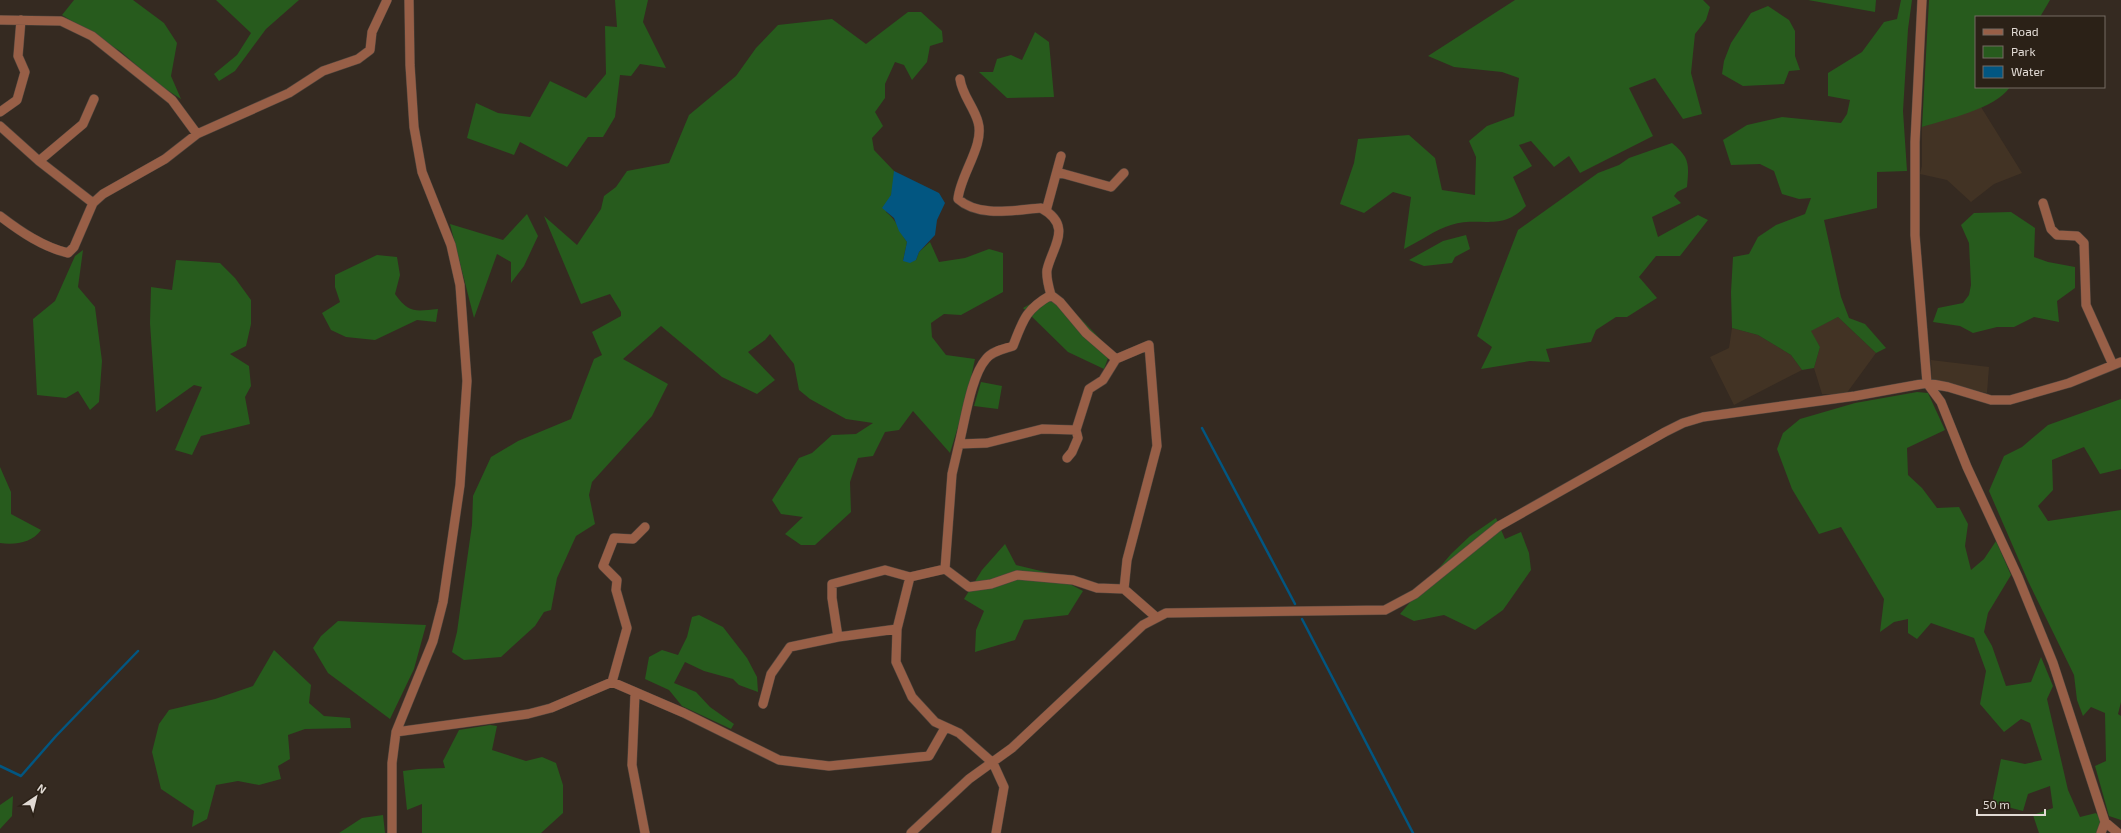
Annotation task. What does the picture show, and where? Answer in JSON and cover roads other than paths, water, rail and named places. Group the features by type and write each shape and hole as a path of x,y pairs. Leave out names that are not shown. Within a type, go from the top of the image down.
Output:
{"street":[{"path":"0,216 27,235 55,250 68,252 74,247 93,203 104,194 165,159 197,134 289,93 323,71 358,59 370,50 372,32 387,0"},
{"path":"392,833 392,763 396,732 433,641 443,602 460,485 467,381 460,285 451,245 422,172 414,127 410,65 409,0"},
{"path":"1922,0 1915,142 1915,235 1927,383 1941,402 1967,467 2018,577 2050,656 2105,822 2118,833"},
{"path":"0,20 61,21 92,36 172,100 197,134"},
{"path":"0,112 17,100 25,72 18,56 21,20"},
{"path":"960,79 961,90 978,122 978,141 959,188 958,199 964,204 979,210 1041,208 1054,219 1060,234 1058,244 1047,272 1051,295 1060,302 1086,332 1116,359"},
{"path":"39,161 83,124 94,99"},
{"path":"0,126 39,161 93,203"},
{"path":"1046,211 1061,156"},
{"path":"1057,172 1111,187 1124,173"},
{"path":"911,833 969,779 1012,748 1144,625 1156,617 1166,613 1385,610 1415,594 1499,526 1683,423 1703,416 1855,396 1927,383 1948,387 1991,400 2010,400 2069,383 2117,364 2086,305 2084,243 2077,236 2057,235 2051,230 2044,203"},
{"path":"945,569 952,474 977,373 986,358 995,351 1013,346 1021,324 1028,312 1035,304 1051,295"},
{"path":"1067,458 1072,452 1078,438 1076,430 1089,389 1103,380 1116,359 1149,345 1157,446 1127,560 1124,589"},
{"path":"959,444 987,443 1042,429 1076,430"},
{"path":"612,682 627,628 616,590 618,580 603,566 614,538 632,539 645,527"},
{"path":"838,637 832,598 832,584 885,570 910,577 945,569 969,587 990,584 1017,575 1073,580 1097,588 1124,589 1156,617"},
{"path":"910,577 897,629 896,662 912,697 935,722 945,728 959,733 993,763 1004,787 996,833"},
{"path":"763,704 771,674 790,647 838,637 897,629"},
{"path":"396,732 528,714 551,708 612,682"},
{"path":"612,682 635,694 684,713 779,760 804,764 829,766 929,756 945,728"},
{"path":"635,694 632,765 645,833"},
{"path":"2102,833 2105,822"}],"water":[{"path":"894,171 939,193 945,203 937,220 935,235 919,252 916,260 910,263 903,261 907,242 899,231 894,218 882,208 891,195"}],"waterway":[{"path":"1202,428 1295,604"},
{"path":"1302,619 1413,833"},
{"path":"0,766 21,776 56,736 138,651"}]}
